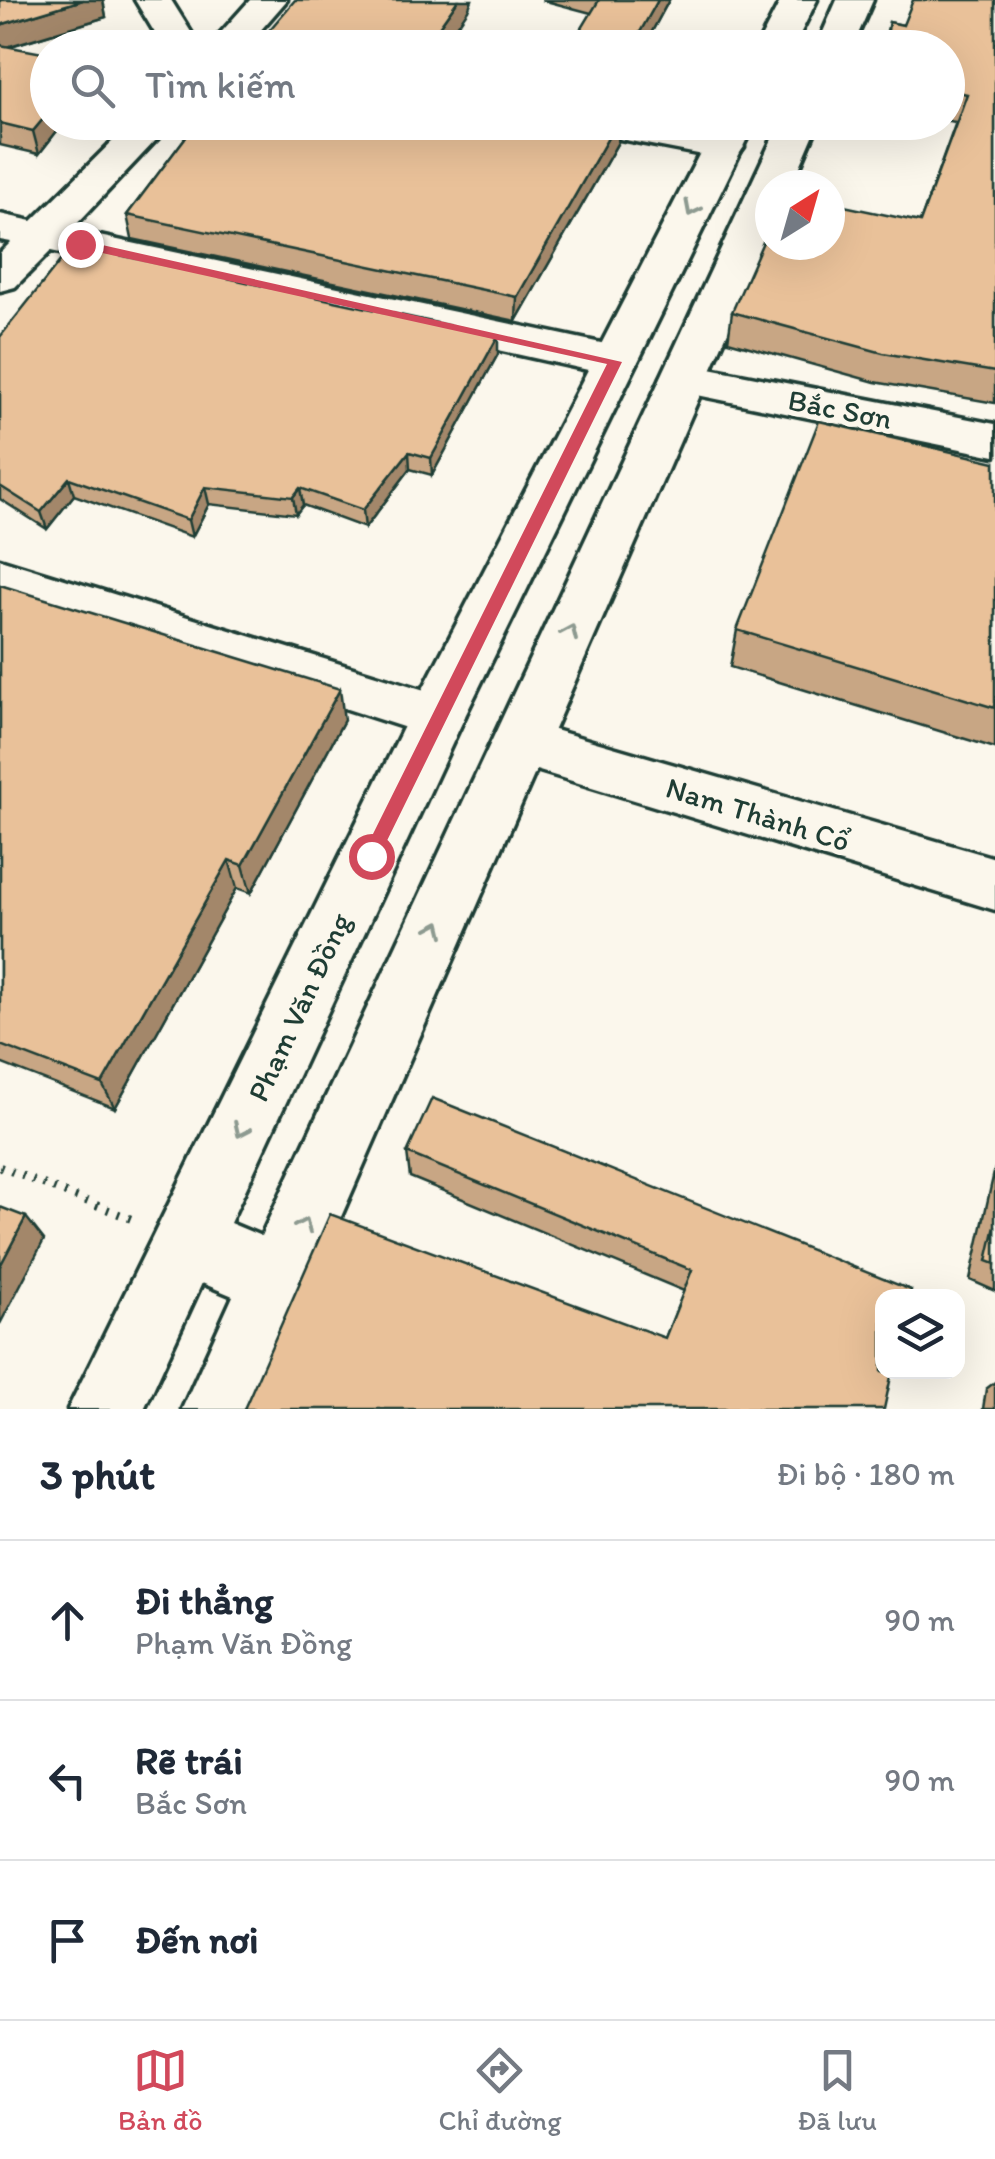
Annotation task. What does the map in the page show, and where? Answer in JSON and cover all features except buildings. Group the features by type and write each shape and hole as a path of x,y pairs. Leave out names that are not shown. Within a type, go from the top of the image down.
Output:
{"street":[{"path":"153,0 172,30"},
{"path":"242,30 269,0"},
{"path":"783,30 798,0"},
{"path":"842,30 855,0"},
{"path":"0,278 21,232 132,140"},
{"name":"Phạm Văn Đồng","path":"105,1409 189,1241 437,716 727,140"},
{"path":"220,1409 782,163 739,140"},
{"path":"21,232 615,362"},
{"name":"Bắc Sơn","path":"615,362 995,440"},
{"path":"0,578 437,716"},
{"name":"Nam Thành Cổ","path":"437,716 995,884"},
{"path":"189,1241 279,1280"}],"path":[{"path":"0,1167 189,1241"}],"route":[{"path":"80,244 615,362 371,856"}]}
